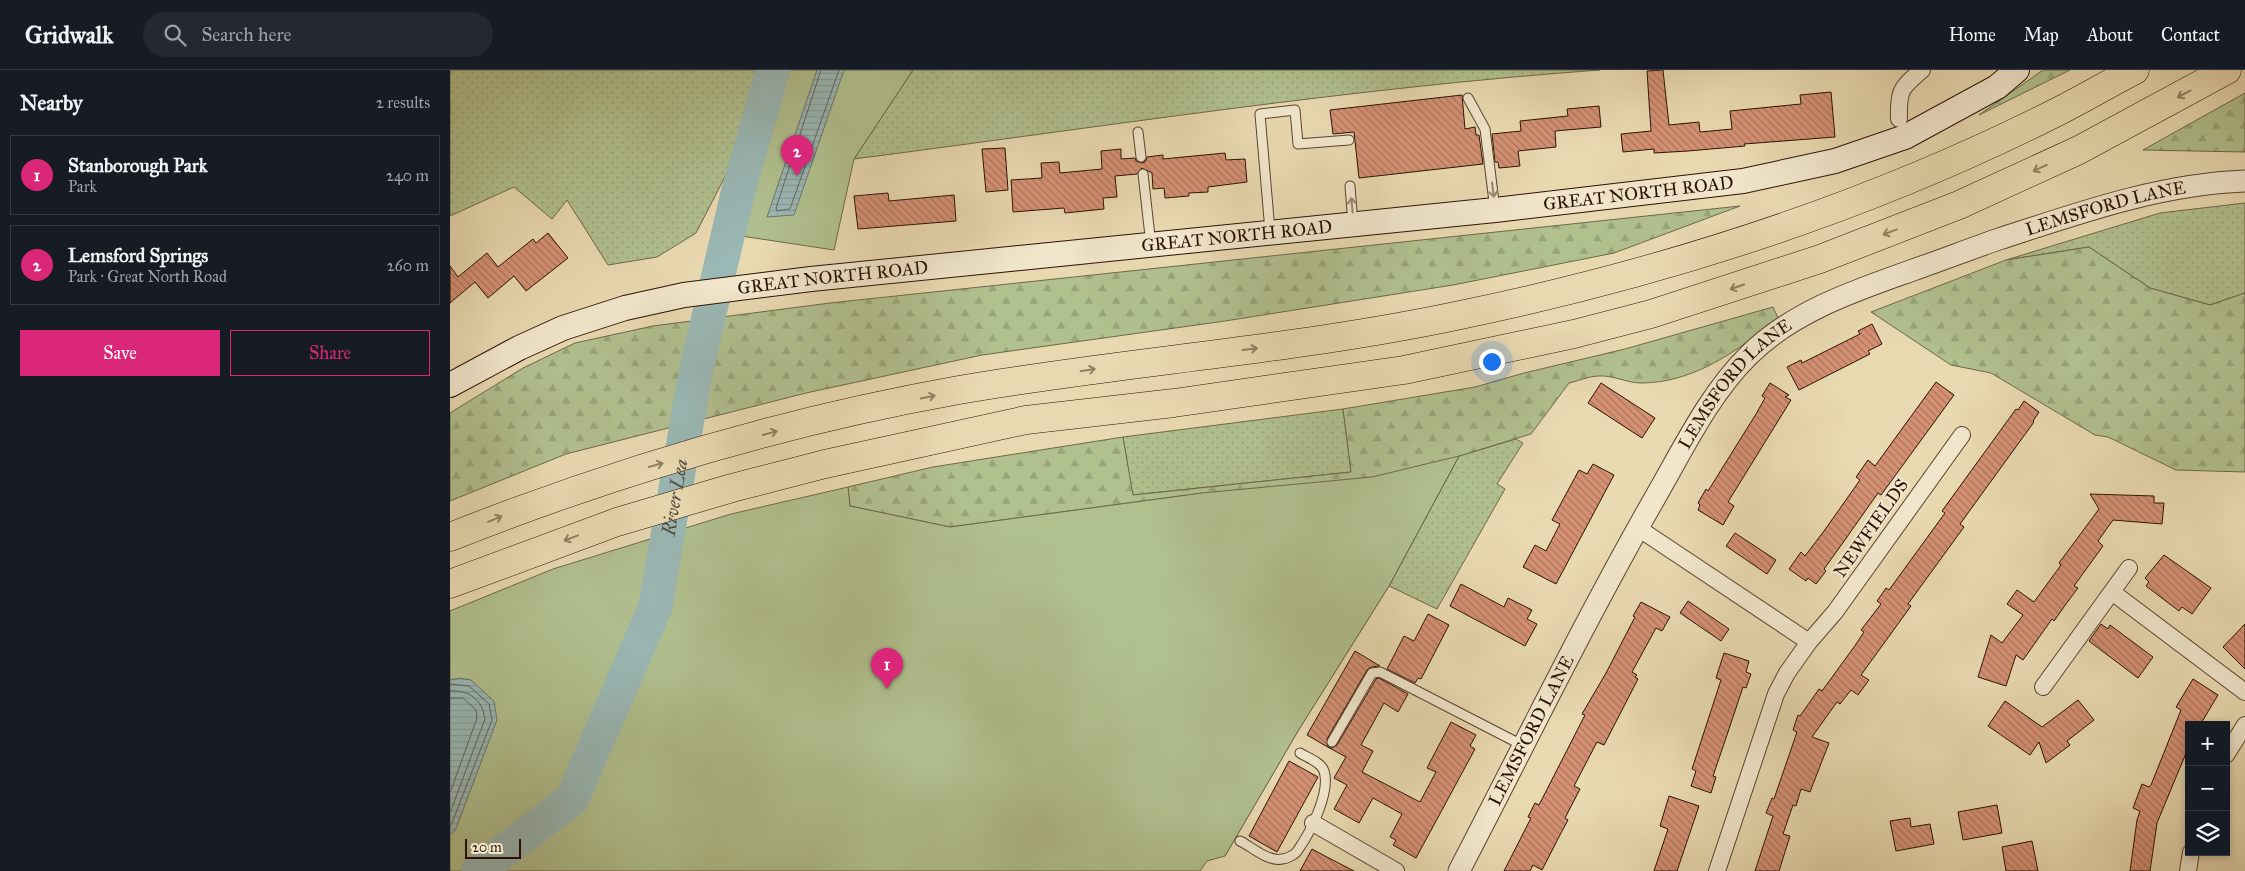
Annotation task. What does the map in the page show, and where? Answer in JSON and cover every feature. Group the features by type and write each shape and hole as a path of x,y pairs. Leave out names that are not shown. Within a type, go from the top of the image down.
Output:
{"highway":[{"path":"450,537 518,510 609,478 830,417 956,391 1369,332 1478,312 1560,294 1635,274 1752,236 1911,178 2049,116 2135,70"},
{"path":"450,584 617,522 732,488 825,464 1026,420 1184,402 1404,370 1574,334 1651,314 1820,260 1960,205 2079,150 2226,70"}],"main road":[{"name":"GREAT NORTH ROAD","path":"450,385 519,348 564,328 624,308 684,295 811,279 1496,210 1743,180 1835,161 1905,136 1939,120 1997,87 2017,70"}],"street":[{"path":"1899,119 1898,98 1905,85 1922,70"},
{"name":"LEMSFORD LANE","path":"1459,871 1638,528 1724,384 1750,354 1778,331 1813,310 1894,277 2050,222 2170,189 2211,182 2245,181"},
{"name":"NEWFIELDS","path":"1717,871 1776,694 1787,673 1809,642 1835,612 1962,434"},
{"path":"1638,528 1809,642"},
{"path":"2042,687 2129,568"},
{"path":"2112,592 2245,692"},
{"path":"2230,749 2245,725"},
{"path":"1313,823 1396,871"},
{"path":"2188,871 2190,856"}],"lane":[{"path":"1468,98 1485,128 1496,210"},
{"path":"1271,233 1260,114 1295,110 1298,144 1349,140"},
{"path":"1138,132 1141,157"},
{"path":"1143,174 1151,245"},
{"path":"1350,186 1353,225"},
{"path":"1332,742 1372,673 1380,672 1524,746"},
{"path":"1240,841 1273,860 1283,859 1297,852 1313,823 1326,791 1324,772 1321,765 1300,754"}],"green space":[{"path":"450,70 758,70 734,159 696,233 657,257 608,265 567,200 552,219 514,187 450,216"},
{"path":"773,70 913,70 854,159 834,250 728,234"},
{"path":"913,70 1600,70 1413,87 1319,98 854,159"},
{"path":"2043,70 2070,70 1979,115"},
{"path":"2245,93 2245,152 2143,150"},
{"path":"2245,203 2245,293 2210,305 2150,288 2089,247 2006,260 2160,213"},
{"path":"1740,206 1614,253 1453,285 1225,321 982,355 806,393 566,454 450,501 450,413 523,368 575,343 653,326 830,303"},
{"path":"2089,247 2150,288 2210,305 2245,293 2245,472 2176,470 2108,437 2095,435 1991,373 1951,365 1871,312 2006,260"},
{"path":"1773,307 1778,318 1748,342 1697,371 1661,382 1636,383 1599,376 1569,383 1531,434 1459,456 1389,586 1298,731 1225,856 1203,493 950,527 850,506 848,487 933,467 1123,437 1133,495 1351,472 1343,409 1475,387 1524,373 1625,349"},
{"path":"1343,409 1351,472 1132,495 1123,437"},
{"path":"1516,439 1523,443 1497,484 1505,489 1437,609 1389,586 1459,456"},
{"path":"1459,456 1389,586 1298,731 1225,856 1207,861 1200,871 450,871 450,611 553,569 731,514 848,487 850,506 950,527 1202,493 1372,477"}],"water":[{"path":"817,70 844,70 794,215 767,217"},
{"path":"459,678 471,680 494,701 497,720 455,831 450,835 450,680"}],"building":[{"path":"1663,70 1669,125 1699,122 1700,132 1732,129 1730,111 1801,104 1800,95 1831,92 1835,137 1744,144 1745,146 1688,151 1654,153 1654,149 1623,152 1621,134 1651,131 1647,71"},
{"path":"1462,95 1465,129 1475,127 1476,135 1479,135 1483,164 1359,178 1354,132 1333,134 1330,110"},
{"path":"1599,106 1601,127 1555,131 1556,147 1518,151 1520,166 1499,168 1498,162 1495,162 1492,134 1521,131 1520,121 1568,116 1567,109"},
{"path":"1005,148 1008,190 986,192 982,149"},
{"path":"1121,149 1121,159 1135,158 1136,161 1141,163 1145,162 1147,157 1163,155 1163,159 1225,153 1226,160 1245,159 1247,182 1208,187 1208,192 1189,193 1189,196 1165,198 1164,188 1153,189 1152,173 1142,168 1137,174 1115,176 1117,197 1103,198 1104,209 1065,213 1064,208 1013,212 1011,180 1042,178 1041,163 1059,162 1060,173 1102,169 1101,151"},
{"path":"888,193 889,201 954,195 956,221 858,229 854,196"},
{"path":"548,233 568,258 526,291 514,276 488,298 475,282 450,303 450,266 458,277 487,253 498,267 533,239 536,243"},
{"path":"1872,324 1882,344 1868,351 1870,354 1799,390 1787,367 1801,360 1802,363 1860,334 1858,331"},
{"path":"1936,382 1954,395 1881,495 1878,493 1824,569 1826,571 1816,584 1808,578 1806,581 1789,569 1801,552 1805,556 1824,531 1860,480 1856,477 1868,460 1875,466"},
{"path":"1601,383 1655,418 1642,438 1588,403"},
{"path":"1770,383 1789,395 1785,397 1791,400 1728,502 1734,506 1723,525 1698,510 1700,505 1698,503 1706,489 1708,491 1756,414 1765,398 1762,396"},
{"path":"2024,401 2039,412 2034,422 1960,524 1964,527 1908,604 1911,606 1861,675 1869,680 1858,695 1851,690 1840,704 1837,702 1812,737 1829,743 1810,792 1801,789 1796,806 1793,805 1783,834 1790,836 1779,871 1755,871 1773,816 1766,813 1772,798 1774,799 1797,732 1793,730 1798,715 1800,716 1819,689 1822,691 1854,647 1864,632 1861,630 1881,604 1877,601 1886,588 1889,590 1945,513 1942,511 2016,409 2018,410"},
{"path":"1593,464 1614,475 1556,584 1523,567 1535,545 1546,551 1560,524 1552,520 1579,470 1587,474"},
{"path":"2090,494 2154,496 2154,503 2164,503 2162,524 2113,520 2098,541 2103,546 2074,586 2078,588 2054,621 2052,619 2023,660 2016,655 2006,686 1978,677 1991,635 2002,643 2023,615 2007,604 2017,590 2034,602 2061,565 2059,563 2099,509"},
{"path":"1735,533 1776,560 1767,574 1726,546"},
{"path":"2164,555 2211,588 2192,614 2182,607 2179,611 2146,586 2149,582 2145,578"},
{"path":"1461,584 1504,607 1508,598 1532,610 1527,619 1537,624 1525,646 1450,606"},
{"path":"1688,601 1729,629 1721,641 1680,613"},
{"path":"1641,602 1670,617 1662,631 1656,628 1632,672 1637,675 1635,677 1638,679 1604,745 1597,742 1574,786 1580,789 1565,818 1568,820 1542,870 1533,865 1530,871 1504,871 1531,818 1528,817 1535,803 1539,805 1585,715 1582,714 1606,673"},
{"path":"1428,614 1449,625 1421,679 1418,678 1415,683 1387,669 1404,636 1414,641"},
{"path":"2101,624 2108,629 2110,625 2153,657 2138,678 2089,641"},
{"path":"2245,624 2245,669 2223,647"},
{"path":"1355,651 1380,666 1371,667 1367,670 1327,739 1328,747 1332,748 1337,745 1376,679 1379,678 1408,694 1398,712 1384,703 1361,745 1373,751 1362,772 1420,802 1436,772 1427,768 1451,722 1476,735 1470,746 1475,749 1416,858 1393,845 1396,840 1390,837 1402,814 1373,798 1359,823 1334,809 1347,785 1334,778 1346,757 1326,746 1307,735"},
{"path":"1724,653 1749,661 1746,672 1751,674 1746,688 1743,687 1713,776 1716,777 1711,793 1691,786 1696,771 1692,769 1721,680 1716,678"},
{"path":"2193,679 2218,695 2202,721 2185,721 2185,756 2157,823 2150,871 2130,871 2140,811 2133,808 2142,784 2149,787 2151,785 2181,710 2176,707"},
{"path":"2078,700 2094,720 2067,741 2070,745 2046,763 2039,742 2030,755 1988,726 2005,701 2042,727"},
{"path":"1289,761 1318,777 1277,852 1249,836"},
{"path":"1669,796 1699,806 1677,871 1654,871 1668,829 1660,826"},
{"path":"1997,805 2002,833 1963,840 1958,812"},
{"path":"1910,818 1911,827 1930,824 1934,844 1896,851 1890,821"},
{"path":"2032,841 2038,871 2006,871 2002,847"},
{"path":"1312,849 1325,856 1354,871 1300,871"}],"waterway":[{"name":"River Lea","path":"478,871 572,799 655,608 696,370 738,192 773,70"}],"place":[{"name":"Lemsford Springs","path":"797,176"},
{"name":"Stanborough Park","path":"887,689"}]}
